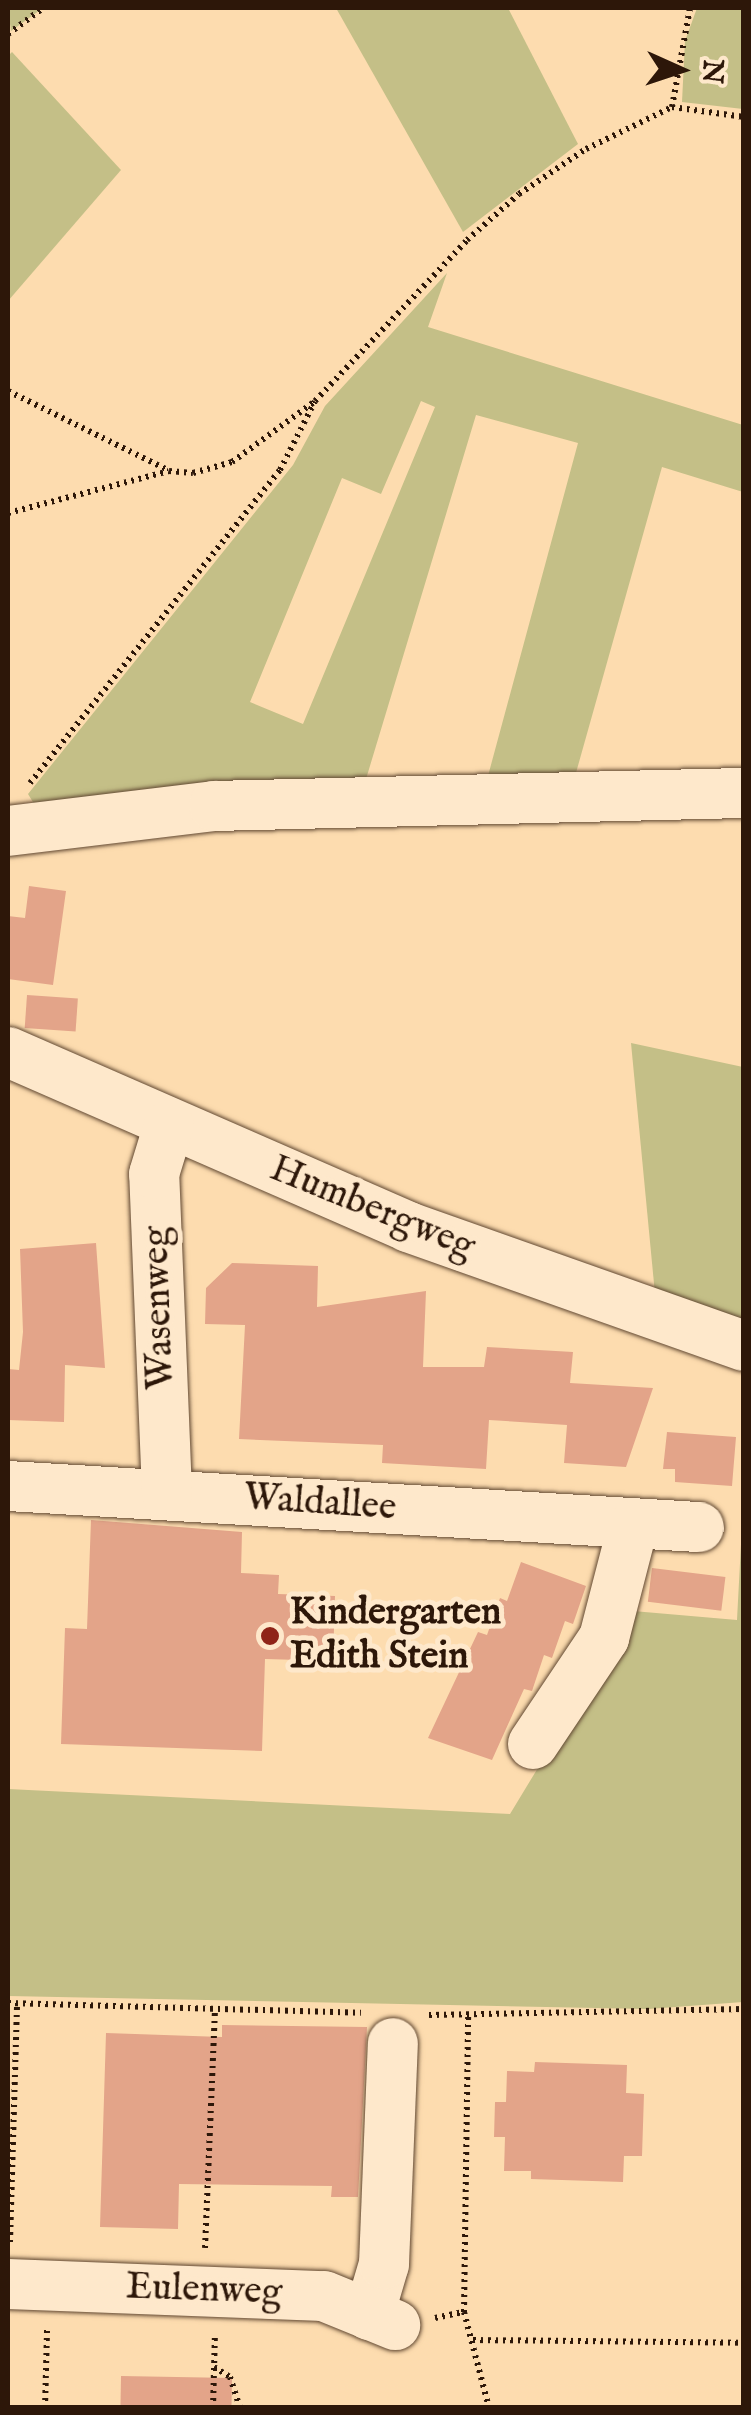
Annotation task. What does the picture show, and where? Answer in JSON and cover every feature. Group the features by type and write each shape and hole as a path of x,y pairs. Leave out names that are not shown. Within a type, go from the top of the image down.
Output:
{"street":[{"path":"13,818 214,806 744,793"},
{"name":"Humbergweg","path":"8,1052 408,1227 744,1346"},
{"name":"Wasenweg","path":"167,1493 154,1174 170,1126"},
{"name":"Waldallee","path":"8,1486 699,1527"},
{"path":"533,1744 604,1638 633,1526"},
{"path":"382,2320 392,2043"},
{"name":"Eulenweg","path":"22,2285 324,2296 382,2320"}],"path":[{"path":"8,34 43,8"},
{"path":"672,108 690,8"},
{"path":"8,513 169,471 193,473 232,462 316,401 519,194 586,149 672,108 744,117"},
{"path":"8,391 169,471"},
{"path":"13,818 280,470 316,401"},
{"path":"17,2003 22,2285 45,2408"},
{"path":"213,2408 216,2291 205,2249 215,2010"},
{"path":"468,2016 464,2312 489,2408"},
{"path":"382,2320 464,2312"},
{"path":"473,2340 744,2343"},
{"path":"214,2368 230,2376 240,2408"}],"shaded area":[{"path":"8,8 43,8 11,31"},
{"path":"336,8 508,8 578,144 463,232"},
{"path":"697,8 743,8 743,109 682,102 685,41"},
{"path":"12,52 121,170 8,301 8,56"},
{"path":"447,273 428,327 743,425 743,492 662,467 572,787 485,787 578,443 476,415 363,789 39,812 28,794 293,465 325,406","holes":["421,401 435,407 303,724 250,702 342,478 381,494"]},
{"path":"631,1043 743,1067 743,1321 655,1294"},
{"path":"743,1506 743,2002 648,2009 8,1996 8,1789 510,1814 633,1611 737,1620"}],"building":[{"path":"29,886 66,891 53,985 8,979 8,916 25,918"},
{"path":"27,995 78,999 76,1031 25,1028"},
{"path":"96,1243 105,1368 65,1365 64,1422 8,1420 8,1369 19,1370 23,1332 20,1249"},
{"path":"232,1263 318,1266 317,1307 426,1291 423,1367 484,1367 487,1347 573,1352 570,1383 653,1388 626,1467 564,1463 567,1425 489,1420 486,1469 382,1463 383,1445 239,1439 245,1325 205,1324 206,1288"},
{"path":"667,1432 736,1437 732,1486 675,1482 675,1469 663,1469"},
{"name":"Kindergarten Edith Stein","path":"91,1520 242,1532 241,1573 279,1575 278,1594 335,1596 333,1661 265,1659 262,1751 61,1744 65,1628 87,1629"},
{"path":"521,1562 586,1586 573,1624 565,1621 552,1658 544,1655 532,1691 524,1689 492,1760 428,1738 478,1632 487,1635 500,1598 507,1601"},
{"path":"652,1568 725,1577 721,1611 648,1602"},
{"path":"222,2025 367,2027 358,2197 331,2197 332,2186 179,2184 178,2229 100,2227 106,2033 222,2037"},
{"path":"535,2062 627,2065 626,2093 644,2094 642,2156 624,2156 623,2182 531,2179 531,2171 504,2171 505,2137 494,2137 495,2102 506,2102 507,2071 534,2072"},
{"path":"121,2376 232,2378 231,2408 120,2408"}],"place":[{"name":"Kindergarten Edith Stein","path":"270,1636"}]}
